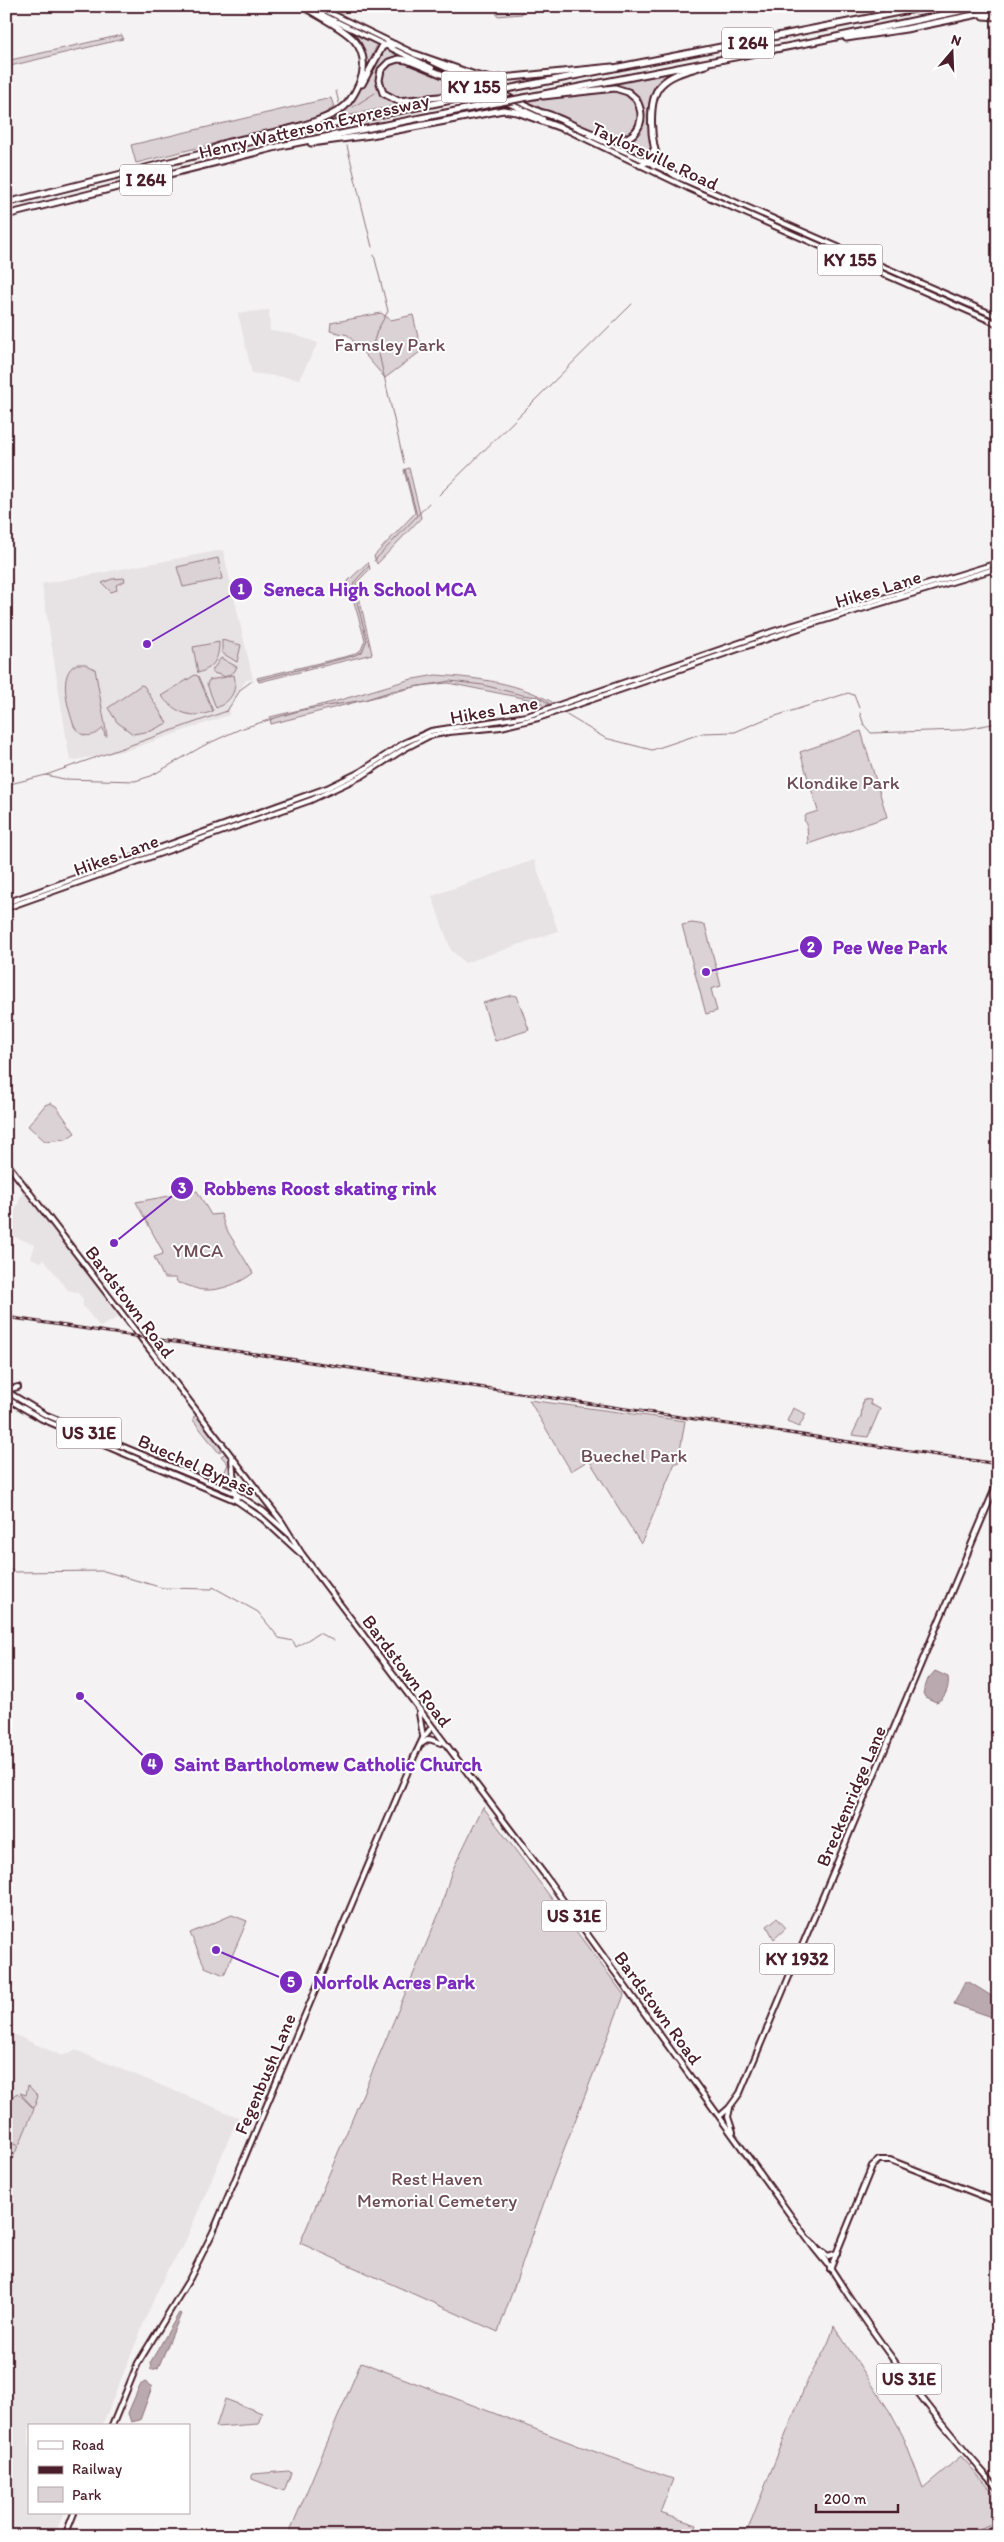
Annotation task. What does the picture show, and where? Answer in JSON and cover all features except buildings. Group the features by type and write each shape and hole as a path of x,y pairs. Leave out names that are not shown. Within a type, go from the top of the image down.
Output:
{"highway":[{"path":"303,6 349,36 360,49 364,60 363,71 352,96"},
{"name":"Henry Watterson Expressway","path":"6,203 336,122 637,65 930,6"},
{"name":"Henry Watterson Expressway","path":"6,215 285,145 817,41 984,6"},
{"path":"817,41 879,34 998,10"},
{"path":"978,15 998,17"},
{"path":"208,152 225,143 319,120 337,111 361,86 384,45 395,45"},
{"path":"415,54 475,76 495,79 637,65"},
{"path":"476,95 463,93 396,101 383,93 379,76 386,64 394,60 404,59 482,91"},
{"path":"654,166 651,105 659,86 675,75 726,59"},
{"path":"525,97 618,88 628,92 636,99 641,116 635,131 627,138 617,140 607,139 553,115 544,113"},
{"path":"285,145 371,135 503,110 517,112 564,129"},
{"path":"653,132 659,160 678,177"},
{"path":"640,165 646,162 653,154"}],"main road":[{"name":"Taylorsville Road","path":"303,6 640,165 889,278 998,324"},
{"name":"Taylorsville Road","path":"316,6 395,45 678,177 998,317"},
{"path":"320,14 341,18"},
{"name":"Hikes Lane","path":"6,903 327,788 360,772 404,743 431,731 448,727 499,722 559,708 858,607 998,563"},
{"name":"Hikes Lane","path":"6,908 311,800 362,776 404,748 429,736 501,727 554,712 559,708 774,631 998,568"},
{"name":"Bardstown Road","path":"6,1162 265,1500 295,1541 302,1554 431,1728 544,1874 827,2264"},
{"path":"6,1391 18,1387"},
{"name":"Buechel Bypass","path":"6,1391 44,1414 234,1493 257,1507 290,1534"},
{"name":"Buechel Bypass","path":"6,1398 50,1422 237,1501 254,1511"},
{"path":"232,1458 234,1493 237,1501"},
{"path":"151,1461 185,1472"},
{"name":"Breckenridge Lane","path":"720,2116 730,2107 742,2087 998,1481"},
{"path":"254,1511 265,1500"},
{"name":"Bardstown Road","path":"254,1511 302,1554"},
{"path":"290,1545 295,1541"},
{"path":"418,1709 422,1723 423,1738"},
{"name":"Fegenbush Lane","path":"113,2424 138,2363 190,2278 213,2232 418,1748 431,1728"},
{"path":"418,1748 429,1739 444,1744"},
{"path":"730,2107 728,2117 733,2134"},
{"path":"830,2269 872,2166 879,2160 890,2160 998,2202"},
{"name":"Bardstown Road","path":"809,2240 816,2246 830,2269 952,2436 998,2489"},
{"path":"816,2246 828,2256 837,2253"},
{"path":"65,2536 74,2514"}],"shaded area":[{"path":"269,310 270,331 292,334 318,343 299,379 252,373 238,313"},
{"path":"223,550 253,679 246,680 230,706 229,715 128,750 70,761 42,584"},
{"path":"534,860 558,931 465,963 451,950 432,896"},
{"path":"23,1191 120,1316 100,1327 83,1306 83,1299 77,1292 68,1290 44,1260 40,1262 31,1258 35,1245 6,1233"},
{"path":"935,1671 948,1677 944,1696 936,1702 925,1697 923,1693 928,1679"},
{"path":"965,1982 969,1982 998,2000 998,2019 954,2004"},
{"path":"6,2031 62,2056 75,2050 238,2117 183,2247 167,2270 150,2308 103,2424 28,2424 28,2514 64,2514 54,2536 6,2536"},
{"path":"179,2313 181,2314 158,2368 151,2370 150,2363"},
{"path":"145,2382 152,2387 140,2420 131,2422 128,2413 140,2385"}],"green space":[{"path":"496,6 522,6 522,14 497,16"},
{"path":"347,31 377,45 365,72 364,59"},
{"path":"122,35 123,39 14,65 6,69 6,61"},
{"path":"383,48 401,56 396,58 377,78 381,92 385,97 397,101 418,101 326,120 356,96"},
{"path":"395,61 406,62 471,90 413,99 395,98 384,91 381,81 385,69"},
{"path":"671,73 658,86 650,98 648,110 652,142 651,151 647,159 611,142 624,139 632,134 643,114 631,91 594,89"},
{"path":"614,90 630,96 637,105 638,110 639,116 636,127 628,135 622,137 613,137 589,130 526,101"},
{"path":"331,98 334,107 318,118 136,163 131,145"},
{"path":"507,105 519,111 353,136 367,132"},
{"name":"Farnsley Park","path":"381,313 391,320 413,315 418,337 424,349 385,378 348,335 330,331 331,323"},
{"path":"409,468 421,518 377,564 374,556 415,513 404,470"},
{"path":"218,558 222,579 183,587 177,567"},
{"path":"368,562 370,569 356,583 372,654 259,682 257,678 352,655 361,650 365,640 348,581"},
{"path":"124,578 125,581 116,585 117,590 111,592 102,583 112,579"},
{"path":"222,640 241,645 237,662 222,653"},
{"path":"219,642 217,658 212,665 198,673 193,647"},
{"path":"221,658 237,667 234,672 226,676 234,675 235,686 232,695 225,703 216,708 207,684 209,680 226,677 211,672"},
{"path":"77,664 85,664 95,669 107,736 105,736 103,728 96,734 88,736 80,733 74,726 67,702 66,684 67,675"},
{"path":"195,675 198,676 213,711 205,714 191,715 179,711 161,696"},
{"path":"436,675 498,682 528,691 557,705 546,708 538,701 448,683 418,686 271,724 270,717 337,701 408,680"},
{"path":"141,685 144,686 167,723 151,731 133,734 117,722 108,708"},
{"name":"Klondike Park","path":"861,731 887,817 808,844 807,824 804,820 806,815 818,811 800,752"},
{"path":"692,923 705,925 721,986 711,989 717,1011 706,1014 682,925"},
{"path":"512,995 517,996 529,1030 495,1041 483,1003"},
{"path":"50,1103 56,1106 75,1133 66,1139 45,1141 28,1126 45,1105"},
{"name":"YMCA","path":"197,1191 211,1215 221,1214 225,1227 253,1273 223,1288 201,1290 178,1283 175,1278 164,1278 154,1257 163,1254 162,1250 136,1202"},
{"path":"863,1399 871,1400 870,1404 880,1409 868,1437 852,1435 861,1417"},
{"name":"Buechel Park","path":"529,1400 685,1421 678,1463 675,1463 641,1544 589,1460 571,1471"},
{"path":"793,1408 806,1414 799,1427 787,1421"},
{"path":"194,1416 197,1416 222,1449 219,1453 193,1420"},
{"path":"226,1453 230,1461 233,1487 230,1489 157,1456 221,1481 228,1464 221,1456"},
{"name":"Rest Haven Memorial Cemetery","path":"483,1807 624,1995 552,2180 498,2332 300,2243 440,1911 451,1873"},
{"path":"232,1915 247,1921 224,1975 205,1967 190,1933"},
{"path":"777,1918 786,1928 774,1939 767,1926"},
{"path":"28,2085 38,2096 34,2108 20,2093 26,2095"},
{"path":"18,2093 34,2109 19,2145 6,2139 7,2107 9,2101"},
{"path":"6,2141 18,2146 6,2174"},
{"path":"834,2326 890,2412 903,2436 923,2488 961,2456 998,2498 998,2536 745,2536 806,2384 825,2350"},
{"path":"361,2362 579,2446 673,2479 660,2513 697,2525 693,2536 288,2536"},
{"path":"225,2399 262,2413 258,2424 216,2427"},
{"path":"289,2471 291,2473 284,2491 252,2479 253,2474"}],"waterway":[{"path":"336,91 339,103"},
{"path":"353,107 375,93"},
{"path":"347,146 372,247"},
{"path":"374,255 388,311 377,331 373,344 379,354 404,463"},
{"path":"439,495 632,304"},
{"path":"374,561 417,516 405,469"},
{"path":"418,515 429,503"},
{"path":"258,680 353,656 362,652 367,640 353,587 354,582 369,566"},
{"path":"46,775 227,711 241,689 252,681"},
{"path":"6,785 46,775 64,779 135,781 151,776 203,746 240,729 302,710 364,700 392,691 450,681 483,685 522,695 539,697 557,709"},
{"path":"560,711 605,738 652,750 703,733 735,732 763,720 848,693 854,695 859,708"},
{"path":"860,713 864,725 871,733 959,730 998,723"},
{"path":"6,1567 15,1572 104,1571 163,1588 212,1589 213,1587 258,1612 279,1638 293,1641 296,1647 319,1633 334,1641"},
{"path":"979,2529 998,2521"}],"railway":[{"path":"6,1317 998,1464"}],"place":[{"name":"Seneca High School MCA","path":"147,644"},
{"name":"Pee Wee Park","path":"706,972"},
{"name":"Robbens Roost skating rink","path":"114,1243"},
{"name":"Saint Bartholomew Catholic Church","path":"80,1696"},
{"name":"Norfolk Acres Park","path":"216,1950"}]}
